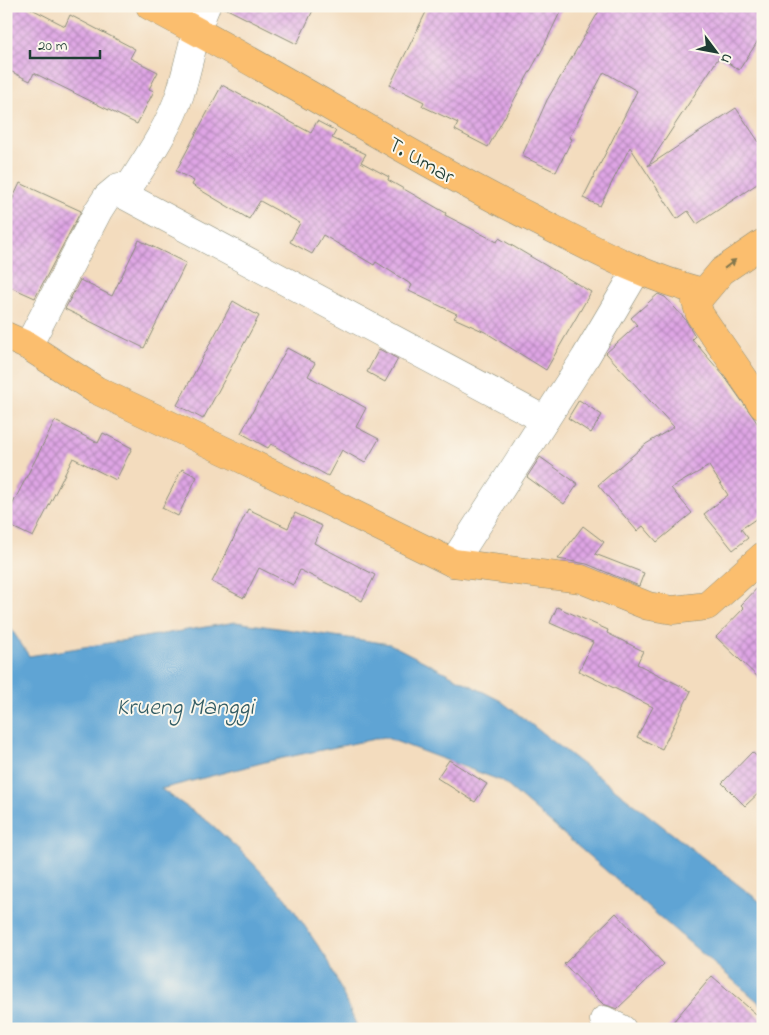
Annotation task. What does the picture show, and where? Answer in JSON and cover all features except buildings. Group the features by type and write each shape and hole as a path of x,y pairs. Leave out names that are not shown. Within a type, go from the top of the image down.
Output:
{"main road":[{"name":"T. Umar","path":"150,6 201,18 462,182 638,270 677,286 704,292"},
{"path":"763,243 730,264 696,302 700,315 763,406"},
{"path":"17,341 96,390 240,458 453,564 581,580 648,606 673,610 707,606 763,556"}],"street":[{"path":"124,195 161,132 179,95 201,18"},
{"path":"17,341 98,211 108,197 119,187 124,195 545,420"},
{"path":"453,564 638,270"}],"water":[{"name":"Krueng Manggi","path":"6,621 29,656 236,622 390,644 501,701 763,904 763,1006 502,781 384,737 269,761 161,789 210,823 245,855 285,897 329,962 358,1029 6,1029"}]}
